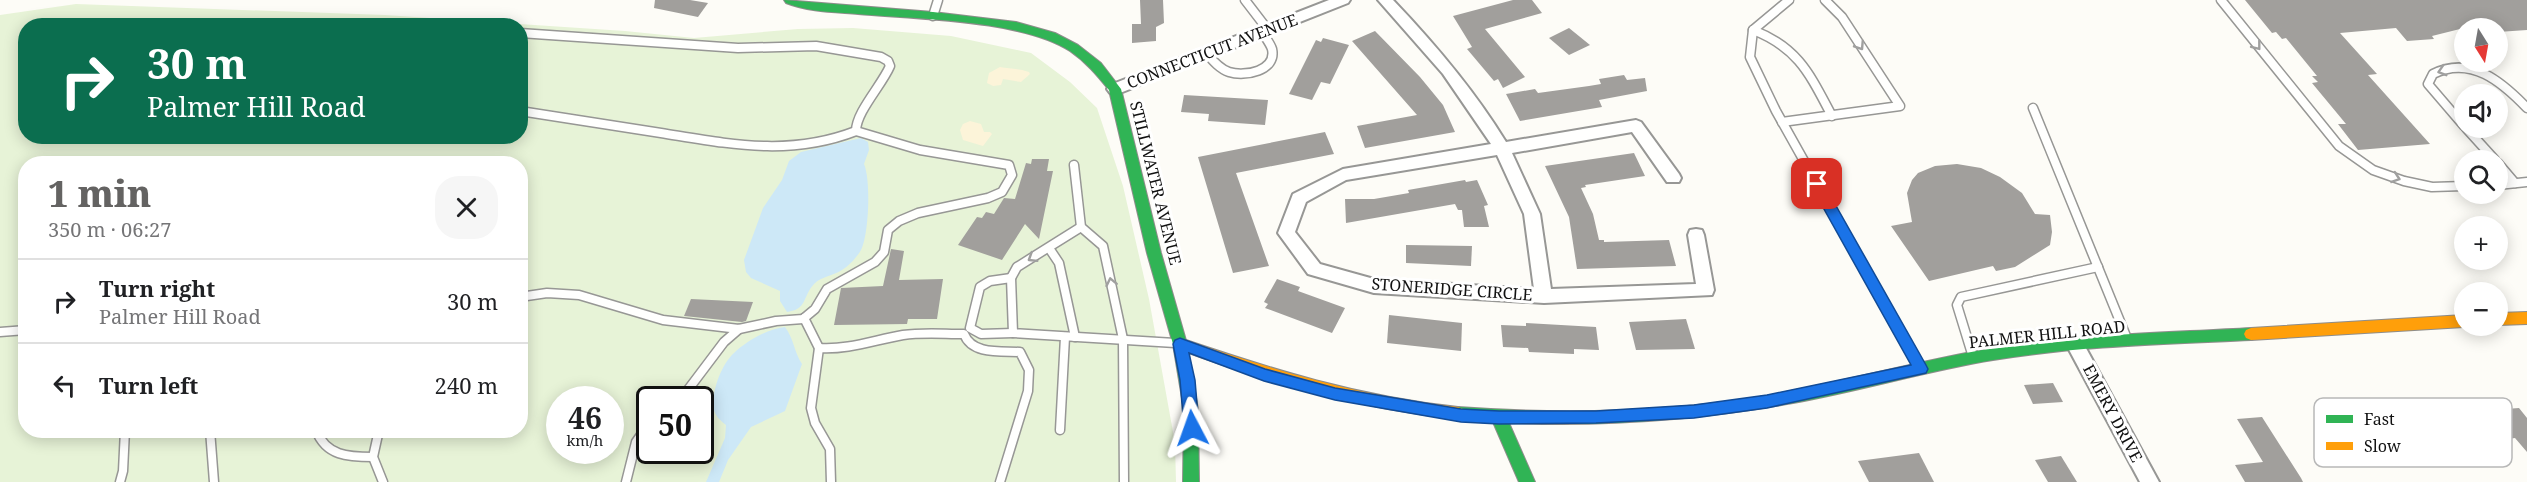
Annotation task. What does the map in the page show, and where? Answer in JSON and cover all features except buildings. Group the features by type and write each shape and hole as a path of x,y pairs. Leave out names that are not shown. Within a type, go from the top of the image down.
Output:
{"main road":[{"name":"STILLWATER AVENUE","path":"790,0 806,6 933,16 1016,26 1045,33 1074,48 1097,66 1115,88 1154,253 1180,344 1191,410 1191,482"},
{"path":"2508,319 2527,318"},
{"name":"PALMER HILL ROAD","path":"1180,344 1264,375 1335,394 1461,416 1596,417 1694,411 1767,401 1973,358 2075,344 2454,322"},
{"path":"1499,418 1527,482"}],"street":[{"name":"CONNECTICUT AVENUE","path":"1115,88 1342,0"},
{"path":"1385,0 1455,79 1478,110 1500,148 1529,207 1544,296"},
{"name":"STONERIDGE CIRCLE","path":"1673,178 1636,126 1343,175 1299,198 1286,233 1314,269 1374,286 1544,296 1706,290 1696,235"},
{"name":"EMERY DRIVE","path":"2075,344 2150,482"}],"lane":[{"path":"933,16 938,0"},
{"path":"1207,54 1219,67 1230,72 1254,73 1266,67 1272,58 1272,49 1265,31 1245,0"},
{"path":"1789,0 1778,7 1754,30 1750,57 1782,122 1921,369"},
{"path":"1782,122 1900,106 1842,17 1825,0"},
{"path":"2221,0 2339,146 2373,170 2404,181 2433,187 2454,186"},
{"path":"1754,30 1771,36 1789,47 1801,60 1832,116"},
{"path":"528,34 738,48 816,46 881,57 888,61 888,72 856,122 856,131"},
{"path":"2454,114 2428,84 2430,76 2437,71 2466,68 2481,70 2495,76 2503,84"},
{"path":"2508,89 2527,108"},
{"path":"2033,108 2128,341"},
{"path":"528,112 752,147 795,146 856,131 920,150 1009,165 1012,176 1002,192 988,198 918,213 899,221 888,230 884,252 875,262 828,289 815,309 804,318 739,329 663,320 579,295 547,293 528,296"},
{"path":"2475,138 2485,150"},
{"path":"1074,165 1081,227 1103,246 1123,339 1124,482"},
{"path":"2508,175 2515,183"},
{"path":"2508,184 2527,182"},
{"path":"1013,333 1011,278 1017,267 1081,227"},
{"path":"1049,248 1059,263 1070,337 1060,430"},
{"path":"1973,358 1957,305 1961,297 2098,267"},
{"path":"1000,482 1028,390 1027,360 1020,352 978,349 967,342 967,331 980,287 990,281 1011,278"},
{"path":"804,318 819,348 811,408 815,423 830,449 831,482"},
{"path":"693,386 729,334 739,329"},
{"path":"0,332 18,331"},
{"path":"819,348 834,350 913,334 967,331 981,334 1013,333 1153,340 1180,344"},
{"path":"120,482 123,471 125,438"},
{"path":"211,438 214,482"},
{"path":"318,438 325,449 348,455 373,457"},
{"path":"377,438 373,457 383,482"},
{"path":"626,482 636,444"}],"green space":[{"path":"76,4 430,18 18,18 18,144 528,144 528,25 694,38 798,29 853,28 951,36 1031,53 1070,82 1097,108 1123,186 1149,299 1175,443 1176,482 0,482 0,15"}],"sand":[{"path":"1000,67 1021,70 1030,74 1021,82 1003,79 1001,85 993,86 987,83 989,73"},
{"path":"970,121 981,124 984,132 992,134 983,146 963,140 960,130 963,124"}],"water":[{"path":"861,138 868,142 869,150 864,164 868,194 866,232 861,250 845,268 814,284 802,305 787,312 780,301 780,291 751,278 746,272 744,260 763,208 782,180 789,161 801,152"},
{"path":"785,327 802,364 785,411 751,427 728,460 719,482 706,482 725,438 726,425 714,410 714,395 721,372 729,358 745,344 778,328"}],"traffic: fast":[{"path":"790,0 806,6 933,16 1016,26 1051,36 1074,48 1097,66 1115,89 1154,253 1180,344 1191,410 1191,482"},
{"path":"1458,413 1584,418 1709,410 1793,397 2025,349 2251,334"},
{"path":"1499,418 1527,482"}],"traffic: slow":[{"path":"2508,319 2527,318"},
{"path":"2251,334 2454,322"},
{"path":"1180,344 1282,379 1351,397 1458,413"}],"route":[{"path":"1192,428 1187,380 1180,344 1264,375 1335,394 1461,416 1499,418 1596,417 1694,411 1767,401 1921,369 1817,184"}]}
